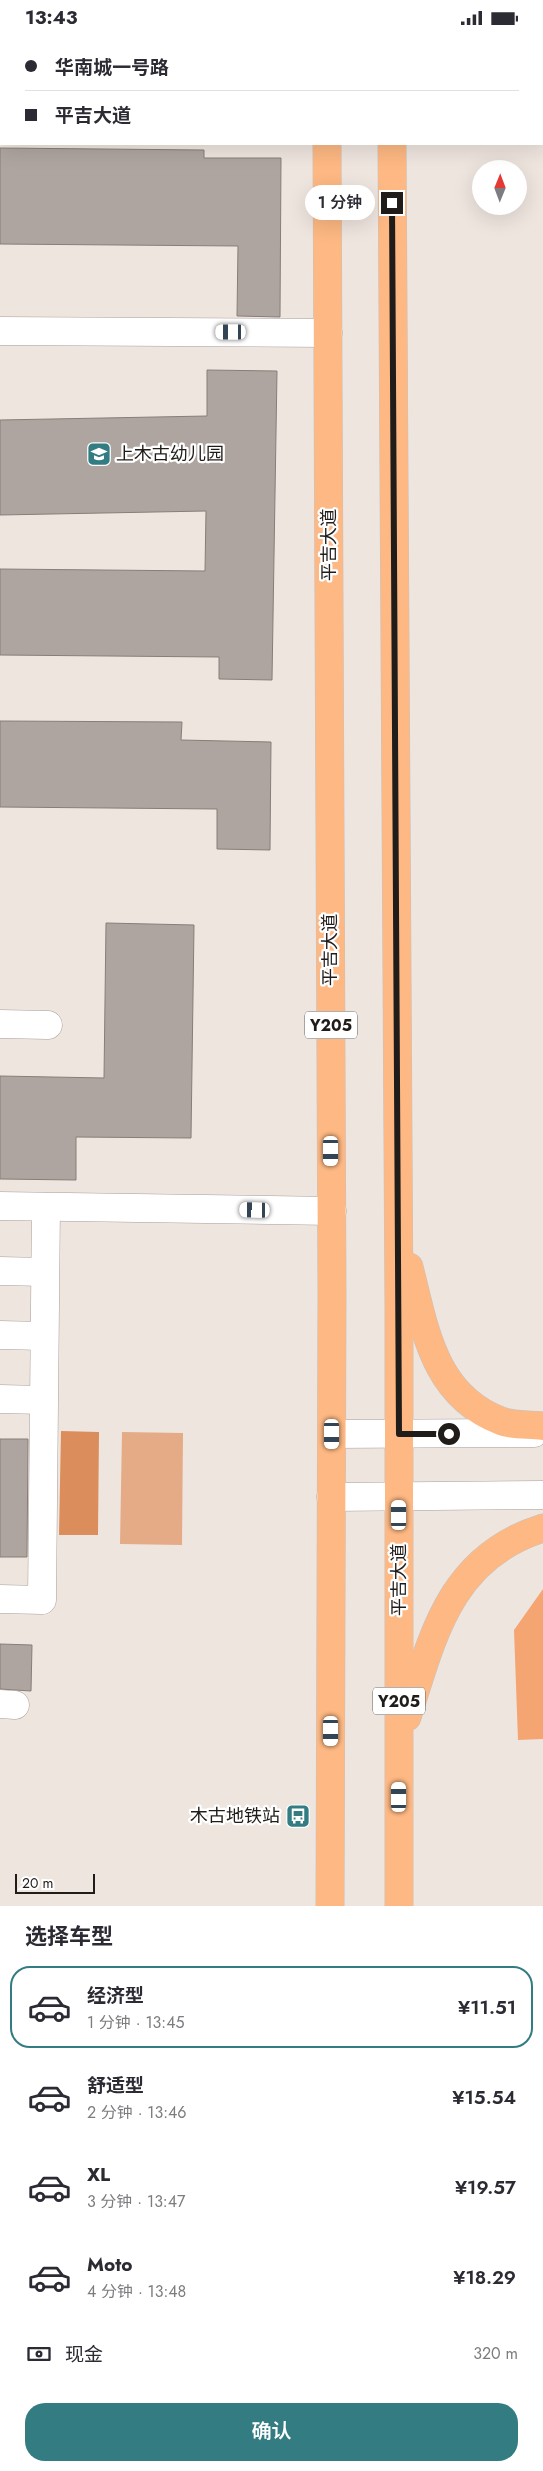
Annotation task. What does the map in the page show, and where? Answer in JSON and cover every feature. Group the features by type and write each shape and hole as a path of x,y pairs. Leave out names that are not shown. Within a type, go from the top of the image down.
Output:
{"main road":[{"name":"平吉大道","path":"327,145 332,1211 330,1906"},
{"name":"平吉大道","path":"392,145 399,1434 399,1906"},
{"path":"398,1227 428,1340 436,1361 448,1381 470,1403 503,1422 543,1425"},
{"path":"399,1742 431,1642 449,1600 462,1581 496,1550 543,1528"}],"street":[{"path":"0,331 328,333"},
{"path":"0,1024 48,1025"},
{"path":"0,1207 332,1211"},
{"path":"0,1599 42,1600 46,1207"},
{"path":"0,1271 45,1272"},
{"path":"0,1335 44,1335"},
{"path":"0,1399 44,1400"},
{"path":"332,1434 543,1433"},
{"path":"332,1497 543,1495"}],"shaded area":[{"path":"61,1431 99,1432 98,1535 59,1535"},
{"path":"122,1432 183,1433 182,1545 120,1544"},
{"path":"543,1589 543,1739 518,1740 514,1630"}],"building":[{"path":"0,148 204,150 204,158 281,158 280,317 237,316 238,246 0,244"},
{"path":"207,370 277,371 272,680 219,679 219,657 0,655 0,569 205,571 206,511 0,515 0,420 207,416"},
{"path":"0,721 182,722 181,740 271,742 270,850 217,849 217,809 0,807"},
{"path":"106,923 194,925 191,1138 76,1137 76,1180 0,1179 0,1076 104,1078"},
{"path":"0,1439 28,1439 27,1557 0,1557"},
{"path":"0,1644 32,1645 31,1691 0,1689"}],"place":[{"name":"上木古幼儿园","path":"99,454"},
{"name":"木古地铁站","path":"298,1816"}],"route":[{"path":"392,203 399,1434 449,1434"}]}
